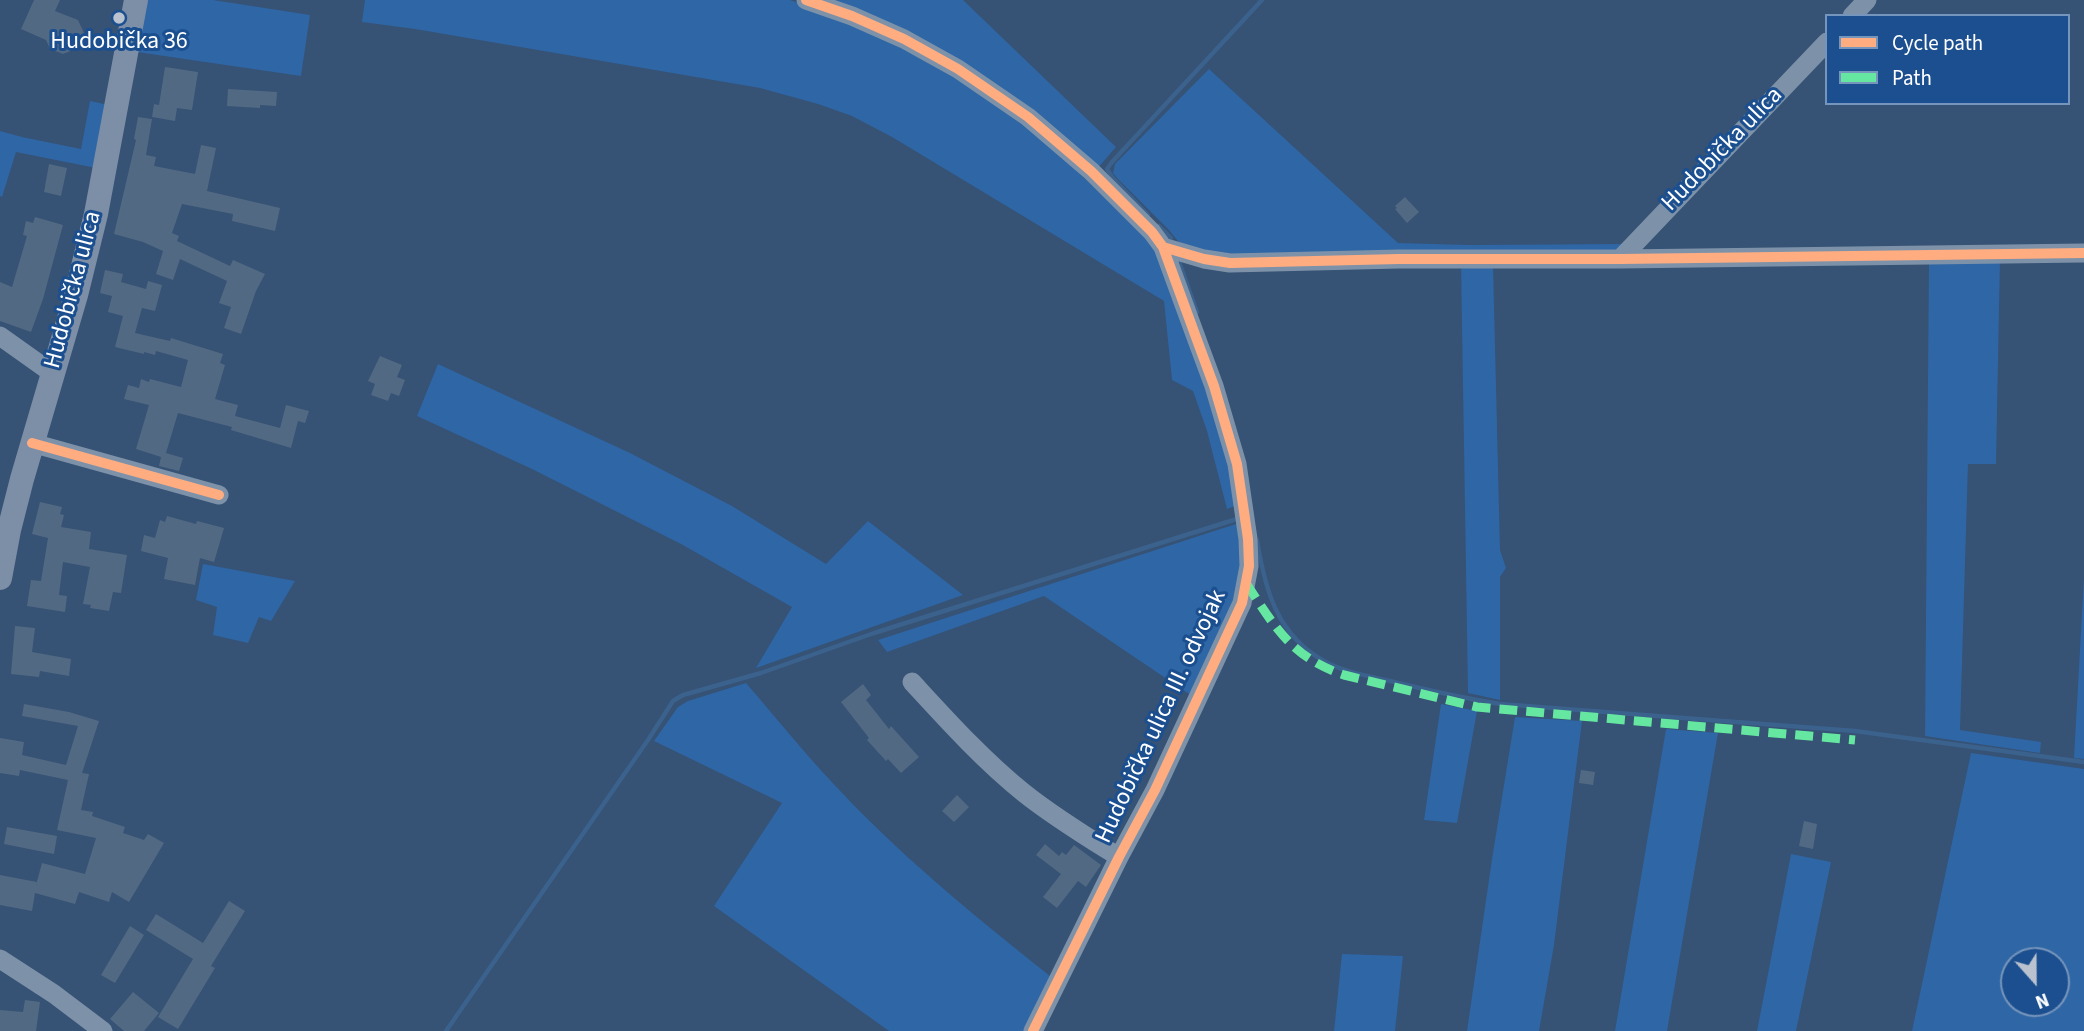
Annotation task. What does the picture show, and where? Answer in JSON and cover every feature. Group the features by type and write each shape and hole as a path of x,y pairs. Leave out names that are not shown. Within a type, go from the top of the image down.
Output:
{"main road":[{"name":"Hudobička ulica","path":"0,578 9,530 76,295 96,214 136,0"}],"street":[{"path":"806,0 852,16 904,39 958,69 1018,110 1091,171 1152,232 1163,247 1204,259 1230,263 2084,253"},
{"path":"1854,14 1867,0"},
{"name":"Hudobička ulica","path":"1620,259 1825,44"},
{"name":"Hudobička ulica III. odvojak","path":"1033,1031 1155,790 1231,628 1242,603 1249,566 1247,527 1237,464 1214,386 1163,247"},
{"path":"0,336 52,373"},
{"path":"32,443 219,495"},
{"path":"912,682 956,729 1023,793 1061,821 1119,857"},
{"path":"0,959 54,994 103,1031"}],"shaded area":[{"path":"147,0 213,0 310,15 301,76 137,52"},
{"path":"365,0 790,0 851,21 901,43 1025,120 1158,250 1182,312 1240,504 1227,509 1207,431 1193,391 1172,380 1164,301 892,137 852,116 760,88 362,22"},
{"path":"827,0 963,0 1116,147 1097,169 1032,114"},
{"path":"1209,69 1398,243 1626,244 1617,252 1228,258 1182,246 1113,173 1115,164"},
{"path":"90,101 109,105 96,168 16,152 2,197 0,196 0,131 81,149"},
{"path":"2000,258 1996,464 1968,464 1960,730 2041,742 2040,753 1925,736 1929,259"},
{"path":"1461,263 1493,264 1500,550 1506,568 1500,577 1500,700 1468,693"},
{"path":"438,364 630,453 732,506 826,564 868,521 963,595 756,668 792,607 681,544 532,469 417,416"},
{"path":"1242,522 1242,584 1192,696 1044,596 887,652 878,640"},
{"path":"203,564 295,581 271,621 259,617 248,643 213,635 217,607 196,600"},
{"path":"2084,577 2084,759 2074,758"},
{"path":"746,683 819,768 870,821 947,892 1055,980 1029,1031 889,1031 714,906 782,803 654,741 678,707 688,701"},
{"path":"1441,704 1477,711 1457,823 1424,820"},
{"path":"1515,717 1582,721 1554,945 1539,1031 1467,1031 1492,859"},
{"path":"1666,729 1718,733 1667,1031 1615,1031"},
{"path":"1971,753 2084,769 2084,1031 1912,1031"},
{"path":"1791,854 1831,862 1796,1031 1757,1031"},
{"path":"1342,954 1403,956 1395,1031 1334,1031"}],"building":[{"path":"34,0 60,0 55,11 78,20 84,33 78,48 63,54 50,49 46,40 21,29"},
{"path":"165,67 198,72 192,110 177,108 175,121 152,117 154,104 159,105"},
{"path":"228,89 277,92 276,106 227,106"},
{"path":"138,117 152,119 146,155 156,157 154,166 195,174 201,145 216,148 207,191 280,208 275,231 232,221 233,214 182,204 172,233 179,236 177,241 230,266 233,260 265,274 241,334 224,328 231,307 219,303 227,281 180,259 173,280 156,274 163,251 114,234 136,140"},
{"path":"49,164 67,168 61,196 44,192"},
{"path":"1405,197 1419,212 1407,223 1395,209"},
{"path":"35,217 63,225 31,332 0,321 0,282 12,287 27,236 23,235 26,221 33,223"},
{"path":"105,270 123,274 121,282 146,289 148,281 162,285 155,311 142,308 135,333 170,341 171,338 223,354 220,363 225,365 215,399 238,405 235,416 280,428 286,405 309,411 305,423 298,421 291,448 231,430 232,427 178,413 166,453 183,458 179,471 159,466 161,457 136,449 149,405 124,399 128,385 139,388 141,379 149,382 150,379 181,387 188,360 156,351 155,355 144,354 115,347 123,316 108,312 112,296 100,293"},
{"path":"380,356 402,365 397,377 405,380 399,396 391,393 388,401 371,395 375,384 368,381"},
{"path":"40,502 62,507 60,514 64,515 61,527 91,532 89,549 127,555 121,593 113,592 109,611 83,604 90,567 63,562 59,595 67,596 65,612 27,606 31,580 41,581 48,538 32,534"},
{"path":"167,516 224,528 214,562 200,558 195,585 164,579 168,558 141,551 144,535 155,538 160,520 165,522"},
{"path":"15,626 35,628 32,652 71,659 69,676 40,671 39,677 11,674"},
{"path":"863,684 871,695 866,700 889,729 891,726 919,757 901,773 867,740 869,738 841,702"},
{"path":"24,704 69,712 99,721 82,773 89,774 81,810 93,812 92,816 125,827 123,833 144,840 148,834 164,843 129,902 112,892 109,902 79,892 75,904 35,893 32,911 0,905 0,875 37,882 42,863 85,874 96,838 57,830 68,780 20,770 19,776 0,773 0,738 24,742 22,755 66,765 78,726 22,716"},
{"path":"1581,770 1595,772 1593,785 1579,783"},
{"path":"957,795 969,807 954,822 942,811"},
{"path":"1804,821 1817,824 1813,849 1799,846"},
{"path":"7,827 57,836 54,854 4,844"},
{"path":"1045,844 1059,856 1062,852 1066,855 1074,845 1101,865 1086,887 1078,881 1057,908 1043,897 1061,874 1036,855"},
{"path":"229,901 245,911 211,966 215,968 178,1029 158,1017 193,959 146,930 156,914 203,943"},
{"path":"130,926 144,935 115,983 101,975"},
{"path":"133,992 159,1013 144,1031 124,1031 110,1019"},
{"path":"25,1000 40,1002 36,1031 0,1031 0,1010 23,1012"}],"waterway":[{"path":"1148,215 1107,169 1262,0"},
{"path":"1159,226 1171,238"},
{"path":"1178,259 1197,312"},
{"path":"446,1031 673,701 683,695 761,673 874,633 1240,518"},
{"path":"1257,540 1269,593 1284,624 1295,638 1324,661 1356,673 1500,704 1855,731 2084,762"}],"marked path":[{"path":"1246,583 1276,627 1297,650 1326,668 1344,675 1477,707 1855,740"}],"cycle path":[{"path":"806,0 852,16 904,39 958,69 1028,117 1091,171 1152,232 1163,247 1214,386 1237,464 1248,539 1249,566 1242,603 1155,790 1033,1031"},
{"path":"1163,247 1204,259 1230,263 2084,253"},
{"path":"32,443 219,495"}],"place":[{"name":"Hudobička 36","path":"119,18"}]}
